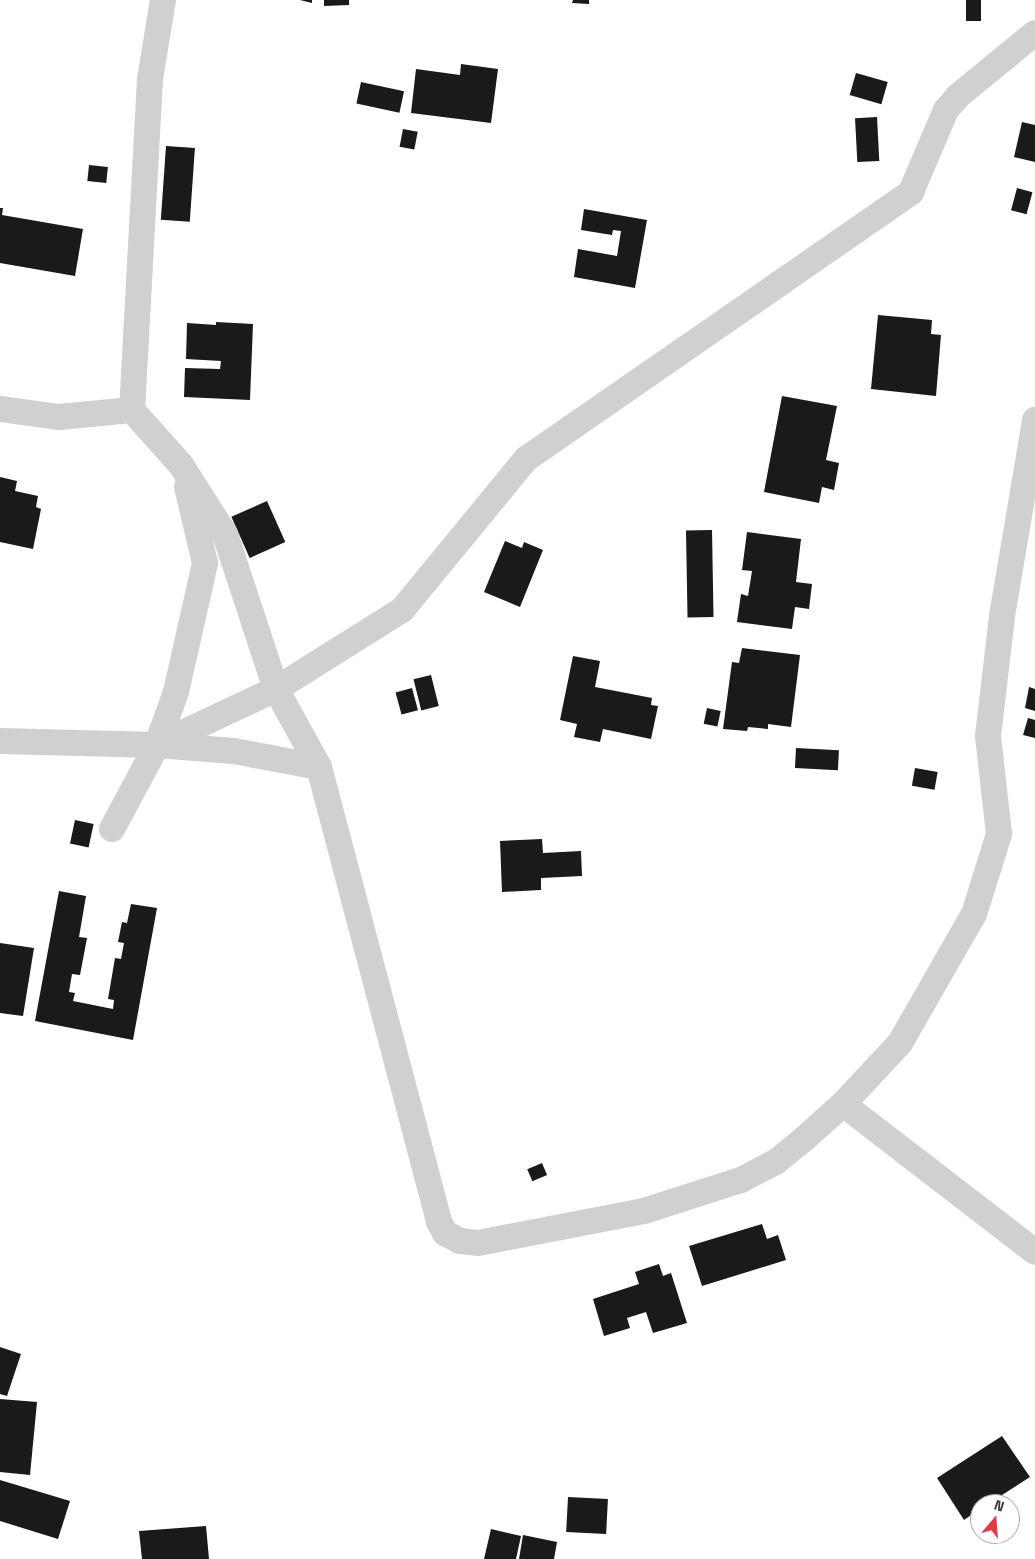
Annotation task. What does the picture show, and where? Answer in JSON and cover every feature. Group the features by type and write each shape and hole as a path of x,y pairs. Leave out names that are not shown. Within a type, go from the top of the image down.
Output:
{"street":[{"path":"163,0 150,79 132,410 182,465 225,534 276,690 319,767 439,1222 445,1233 460,1241 478,1243 644,1211 732,1183 778,1161 843,1104 900,1043 974,914 990,871 999,834 988,736 1002,616 1035,420"},
{"path":"157,745 276,690 402,610 526,460 911,192 952,103 1035,33"},
{"path":"0,409 59,417 132,410"},
{"path":"112,829 157,745 176,692 205,563 182,465"},
{"path":"0,741 157,745 234,751 319,767"},
{"path":"843,1104 1035,1252"}],"building":[{"path":"300,0 312,0 312,3"},
{"path":"324,0 349,0 349,5 324,6"},
{"path":"573,0 589,0 589,4 572,3"},
{"path":"966,0 981,0 981,21 966,21"},
{"path":"461,64 498,69 491,123 411,113 416,69 460,75"},
{"path":"856,73 888,82 881,104 850,95"},
{"path":"361,82 404,91 399,113 356,104"},
{"path":"877,117 879,161 857,162 855,118"},
{"path":"1022,122 1035,125 1035,162 1014,157"},
{"path":"403,129 418,132 414,150 400,147"},
{"path":"166,146 195,148 190,222 161,220"},
{"path":"89,165 108,167 106,183 87,181"},
{"path":"1017,188 1032,192 1027,214 1011,210"},
{"path":"0,208 3,208 2,215 83,229 75,276 0,263"},
{"path":"584,209 647,220 635,288 574,277 578,249 617,256 621,231 613,230 612,235 581,230"},
{"path":"878,315 932,320 931,334 941,335 936,396 871,389"},
{"path":"216,322 253,324 250,400 184,397 185,368 220,369 221,361 186,359 187,323 216,325"},
{"path":"782,396 837,406 826,460 839,463 834,490 822,487 819,503 764,492"},
{"path":"0,477 17,481 15,491 38,496 36,507 41,509 33,549 0,542"},
{"path":"267,501 285,542 250,558 231,517"},
{"path":"686,530 712,530 714,617 688,617"},
{"path":"747,532 801,539 796,582 812,584 809,609 795,607 792,629 737,622 741,594 748,596 752,571 742,570"},
{"path":"505,541 522,548 524,542 543,550 520,607 484,592"},
{"path":"742,648 800,655 791,727 768,724 768,729 748,727 747,731 723,729 732,662 739,663"},
{"path":"573,656 600,661 595,687 652,698 651,705 658,706 651,739 603,729 600,742 574,737 577,724 560,720"},
{"path":"431,675 439,706 421,710 414,679"},
{"path":"1029,687 1035,689 1035,711 1025,708"},
{"path":"412,688 418,710 402,715 396,692"},
{"path":"707,708 721,711 717,727 704,724"},
{"path":"1028,718 1035,720 1035,738 1023,735"},
{"path":"796,748 839,750 838,770 795,768"},
{"path":"915,768 938,772 935,790 912,786"},
{"path":"75,820 94,824 89,847 70,843"},
{"path":"542,839 543,853 581,851 582,876 541,878 541,890 502,892 500,841"},
{"path":"59,891 86,896 79,937 87,938 80,975 72,974 69,992 75,993 73,1001 113,1009 114,1000 108,999 115,958 121,959 124,943 118,942 122,922 127,923 131,904 157,908 133,1040 35,1021"},
{"path":"0,943 34,948 23,1016 0,1013"},
{"path":"542,1163 547,1175 532,1181 527,1169"},
{"path":"762,1224 767,1239 778,1235 786,1260 702,1286 689,1246"},
{"path":"659,1264 663,1276 671,1273 687,1323 653,1333 646,1312 627,1318 630,1328 604,1336 593,1299 639,1284 635,1272"},
{"path":"0,1347 21,1354 7,1396 0,1394"},
{"path":"0,1399 37,1402 30,1475 0,1472"},
{"path":"1002,1436 1030,1477 1004,1494 970,1494 970,1516 964,1520 937,1478"},
{"path":"0,1480 70,1501 58,1539 0,1521"},
{"path":"568,1497 608,1499 606,1534 566,1532"},
{"path":"206,1526 209,1559 142,1559 139,1531"},
{"path":"491,1529 521,1536 516,1559 484,1559"},
{"path":"523,1535 557,1542 554,1559 519,1559"}]}
